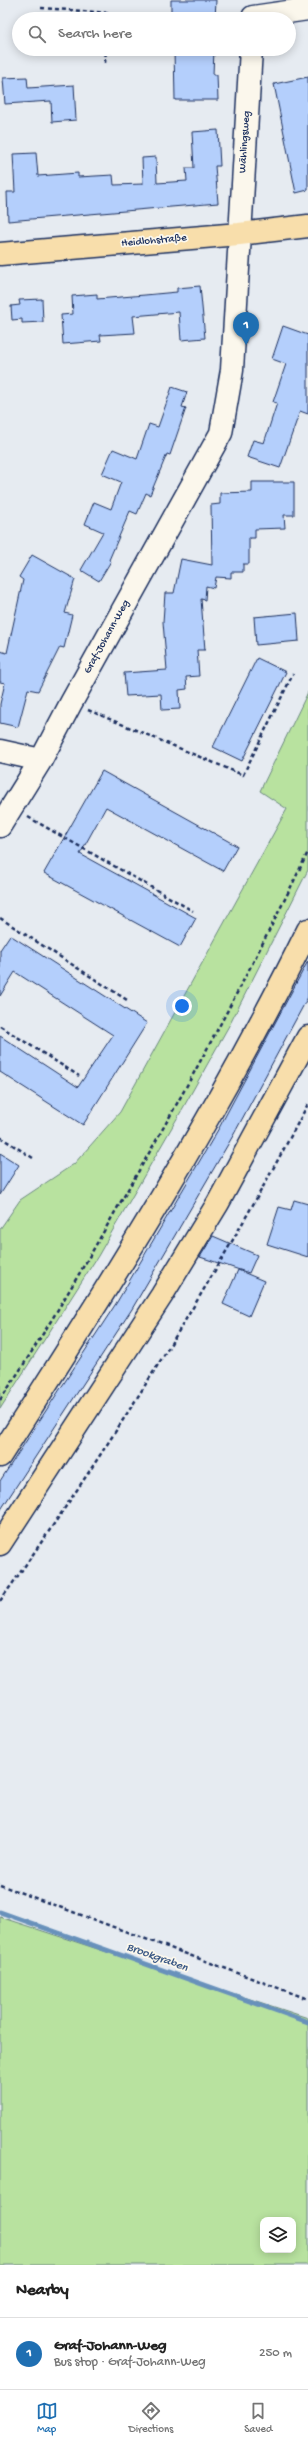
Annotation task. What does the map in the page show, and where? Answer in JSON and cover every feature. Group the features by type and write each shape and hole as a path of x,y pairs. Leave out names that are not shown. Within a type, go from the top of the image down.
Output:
{"main road":[{"name":"Heidlohstraße","path":"0,254 239,234 308,226"},
{"path":"0,1456 115,1278 220,1099 308,930"},
{"path":"0,1544 162,1295 218,1203 308,1037"}],"street":[{"path":"253,12 308,9"},
{"name":"Wählingsweg","path":"239,234 251,56"},
{"name":"Graf-Johann-Weg","path":"0,826 41,760 71,703 221,433 232,370 239,234"},
{"path":"0,751 41,760"}],"path":[{"path":"41,8 95,12"},
{"path":"104,63 105,56"},
{"path":"71,703 244,775 293,674"},
{"path":"12,808 193,912"},
{"path":"0,1400 41,1339 168,1121 254,963 308,852"},
{"path":"0,918 127,1000"},
{"path":"0,1026 79,1076"},
{"path":"0,1601 126,1414 262,1191 308,1104"},
{"path":"0,1137 33,1158"},
{"path":"0,1885 308,1999"}],"green space":[{"path":"308,692 308,870 231,1022 183,1108 98,1256 0,1409 0,1229 20,1200 74,1164 120,1112 287,809 260,791"},
{"path":"0,1917 308,2018 308,2265 0,2265"}],"building":[{"path":"171,0 216,0 215,12 171,12"},
{"path":"174,56 214,56 213,75 217,75 218,100 175,100"},
{"path":"27,77 28,88 74,85 76,120 52,122 51,101 5,104 3,78"},
{"path":"308,77 308,190 296,193 274,84"},
{"path":"218,130 220,166 215,166 218,203 8,221 7,192 15,192 13,154 36,153 38,176 78,173 78,177 113,175 114,185 143,184 142,158 156,157 157,183 187,181 186,168 194,168 192,132"},
{"path":"200,286 205,338 181,340 179,312 133,316 135,333 100,335 101,341 63,344 61,315 73,314 72,296 97,294 97,299 177,292 177,288"},
{"path":"42,299 43,322 22,323 22,319 12,320 11,306 20,305 19,300"},
{"path":"283,326 308,335 308,414 300,411 280,468 247,457 253,440 264,443 277,403 273,402 286,364 272,359"},
{"path":"172,387 187,392 182,407 186,408 170,455 167,454 150,495 146,493 137,514 130,511 109,560 111,561 99,581 81,570 103,532 85,524 94,502 111,509 121,482 102,474 113,449 137,459 149,424 158,427"},
{"path":"252,482 294,482 294,515 284,515 285,528 255,529 255,538 249,538 249,564 243,564 243,572 231,572 231,578 216,577 214,588 206,586 205,600 201,599 205,650 197,650 199,676 186,677 187,689 179,690 180,709 162,710 161,694 126,696 124,673 167,670 163,622 165,593 174,593 181,559 212,565 211,505 220,504 220,493 252,492"},
{"path":"32,555 75,579 65,613 72,615 64,648 60,647 38,691 28,689 18,727 0,723 0,704 5,683 0,682 0,651 7,653 23,580 19,577"},
{"path":"297,613 299,641 256,645 254,617"},
{"path":"257,658 286,672 242,761 213,747"},
{"path":"102,771 237,846 223,871 106,807 80,854 196,918 180,947 44,873"},
{"path":"10,935 147,1023 83,1125 0,1072 0,1036 78,1087 113,1035 15,972 0,996 0,950"},
{"path":"308,961 308,997 234,1134 132,1309 0,1511 0,1481 117,1302 219,1128"},
{"path":"0,1153 19,1165 0,1195"},
{"path":"294,1200 308,1204 308,1257 267,1244 279,1207 291,1210"},
{"path":"213,1236 257,1255 249,1273 200,1257"},
{"path":"238,1270 264,1281 249,1316 223,1304"}],"waterway":[{"name":"Brookgraben","path":"0,1912 308,2022"}],"place":[{"name":"Graf-Johann-Weg","path":"246,345"}]}
